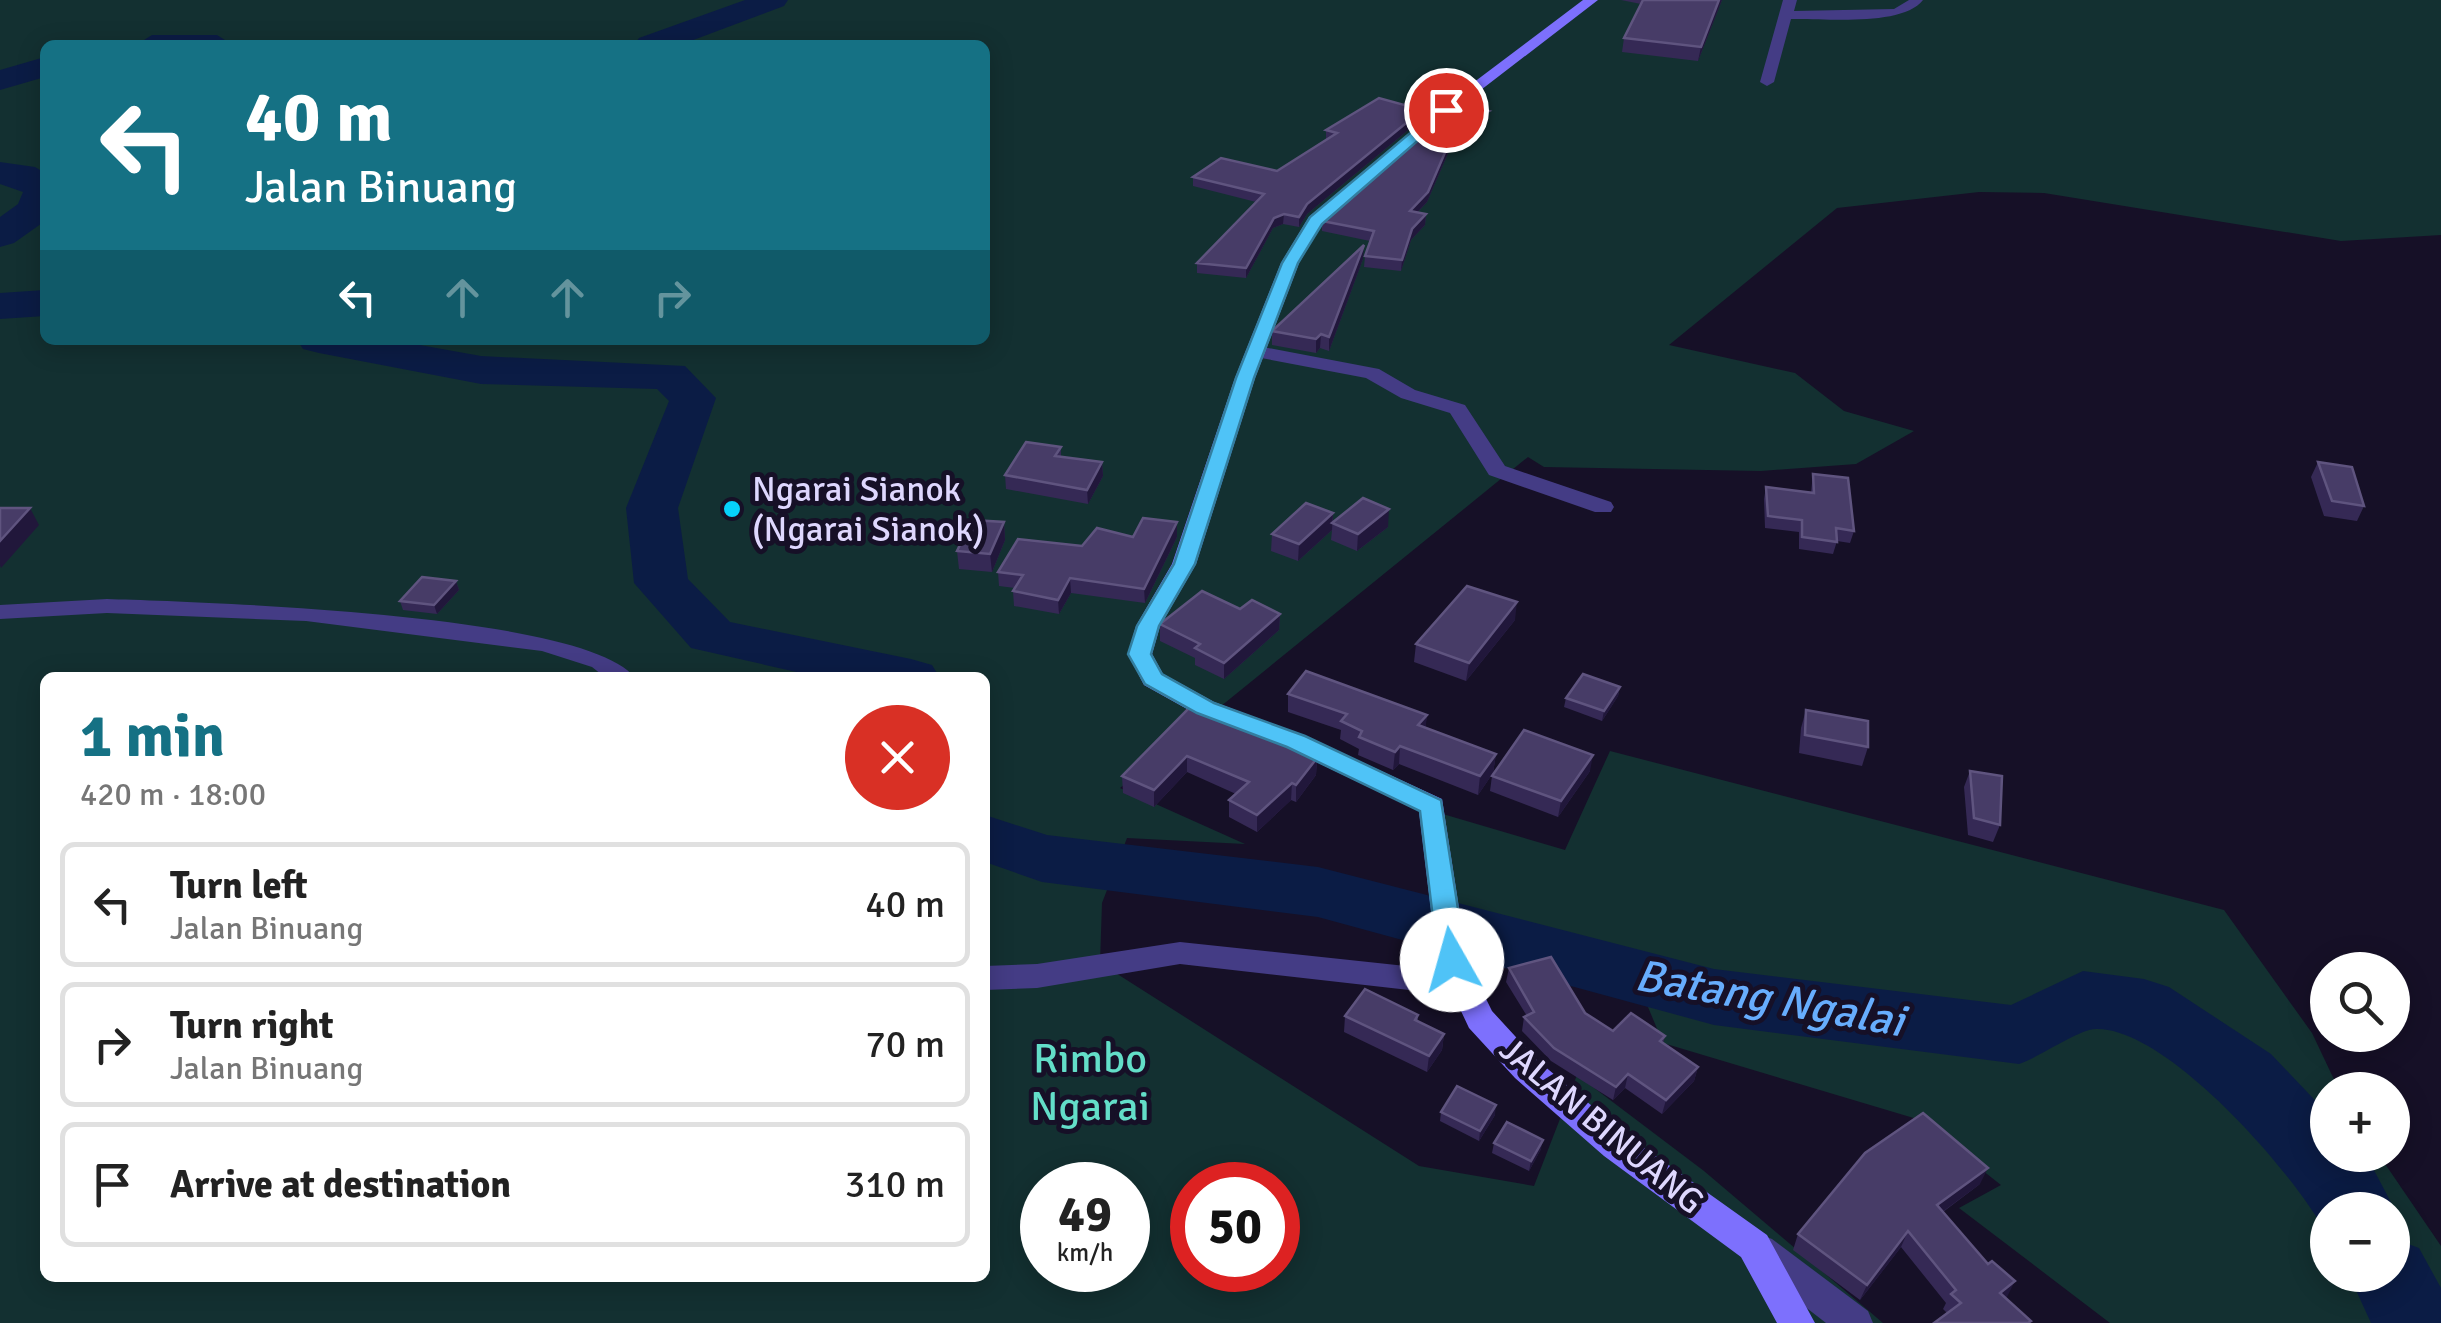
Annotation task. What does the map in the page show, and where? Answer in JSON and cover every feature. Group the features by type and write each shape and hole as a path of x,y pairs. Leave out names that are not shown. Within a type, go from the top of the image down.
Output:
{"main road":[{"name":"JALAN BINUANG","path":"1590,0 1446,110 1316,221 1290,263 1238,396 1184,564 1142,638 1143,666 1153,679 1206,708 1296,742 1432,806 1457,972 1480,1019 1526,1069 1630,1156 1754,1246 1797,1323"}],"street":[{"path":"1766,82 1788,8 1894,13 1910,9 1916,0"},
{"path":"1258,352 1372,374 1408,394 1458,409 1497,470 1603,506"},
{"path":"0,612 107,606 306,614 544,644 602,661 616,672"},
{"path":"990,978 1037,976 1180,953 1457,972"},
{"path":"1754,1246 1855,1323"}],"green space":[{"name":"Ngarai Sianok (Ngarai Sianok)","path":"0,0 2441,0 2441,235 2341,241 2044,193 1979,192 1837,208 1669,345 1795,373 1844,411 1914,431 1856,464 1761,471 1544,467 1528,457 1120,788 1245,844 1127,838 1102,903 1100,963 1419,1166 1534,1186 1577,1075 1704,1171 1883,1323 0,1323"},
{"path":"1610,751 2224,910 2310,1030 2310,1052 2321,1052 2330,1072 2310,1072 2310,1172 2391,1172 2404,1192 2310,1192 2310,1292 2410,1292 2410,1200 2441,1246 2441,1323 2110,1323 1959,1208 2001,1185 1917,1119 1663,1043 1638,983 1548,946 1450,917 1436,812 1565,850"}],"building":[{"path":"1643,0 1719,0 1701,47 1624,38"},
{"path":"1422,92 1438,97 1307,204 1299,217 1284,214 1274,218 1246,268 1197,263 1264,194 1193,177 1221,158 1277,171 1337,133 1326,130 1379,98 1404,105"},
{"path":"1459,102 1489,111 1456,127 1428,192 1410,211 1426,214 1412,229 1402,260 1365,256 1374,231 1322,221"},
{"path":"1364,245 1329,337 1321,334 1316,339 1272,331"},
{"path":"1026,442 1061,447 1055,456 1102,462 1087,490 1005,475"},
{"path":"2318,462 2352,467 2364,506 2332,501"},
{"path":"1813,474 1848,478 1854,531 1836,528 1837,542 1802,537 1802,520 1768,516 1766,487 1814,493"},
{"path":"1363,498 1389,509 1358,534 1332,523"},
{"path":"1306,503 1333,513 1299,544 1272,534"},
{"path":"0,508 30,508 0,541"},
{"path":"1143,518 1177,522 1144,589 1070,578 1058,600 1013,591 1023,575 998,572 1018,539 1082,546 1097,528 1133,537"},
{"path":"972,520 1004,522 990,554 957,551"},
{"path":"422,577 456,581 434,605 400,601"},
{"path":"1467,586 1517,602 1469,663 1416,644"},
{"path":"1202,591 1240,609 1252,600 1280,614 1224,663 1195,648 1200,644 1160,624"},
{"path":"1306,671 1427,715 1418,725 1496,754 1480,776 1400,746 1395,752 1359,737 1362,731 1341,721 1347,714 1288,694"},
{"path":"1583,674 1620,687 1604,711 1566,698"},
{"path":"1188,709 1317,758 1296,785 1292,783 1257,815 1229,800 1249,782 1187,756 1154,790 1122,776"},
{"path":"1806,710 1868,721 1868,747 1805,735"},
{"path":"1524,730 1593,755 1561,801 1492,776"},
{"path":"1970,771 2002,776 2000,825 1974,818"},
{"path":"1551,957 1585,1013 1613,1031 1631,1013 1665,1036 1660,1041 1698,1067 1666,1100 1628,1074 1616,1087 1554,1048 1524,1017 1534,1012 1509,968"},
{"path":"1365,989 1418,1015 1415,1020 1444,1034 1429,1056 1345,1016"},
{"path":"1457,1086 1496,1105 1480,1131 1441,1112"},
{"path":"1923,1113 1988,1168 1937,1205 1988,1264 1992,1261 2015,1281 2000,1293 2031,1321 2028,1323 1934,1323 1961,1303 1951,1294 1956,1290 1908,1231 1867,1285 1798,1234 1865,1153"},
{"path":"1507,1122 1543,1140 1531,1161 1494,1143"}],"waterway":[{"path":"664,40 773,0"},
{"path":"0,80 40,68"},
{"name":"Batang Ngalai","path":"0,173 22,175 40,187"},
{"name":"Batang Ngalai","path":"0,235 35,210 40,197"},
{"name":"Batang Ngalai","path":"0,306 40,303"},
{"name":"Batang Ngalai","path":"346,345 481,370 669,376 693,398 652,508 661,583 711,636 882,672"},
{"name":"Batang Ngalai","path":"990,840 1042,858 1318,892 1714,997 2019,1035 2083,999 2144,1007 2245,1076 2339,1180 2345,1192"},
{"name":"Batang Ngalai","path":"2399,1292 2415,1323"}],"place":[{"name":"Ngarai Sianok (Ngarai Sianok)","path":"732,509"}],"route":[{"path":"1446,110 1316,221 1290,263 1245,378 1184,564 1174,588 1142,638 1140,654 1153,679 1206,708 1296,742 1432,806 1452,960"}],"park label":[{"name":"Rimbo Ngarai","path":"1090,1081"}]}
